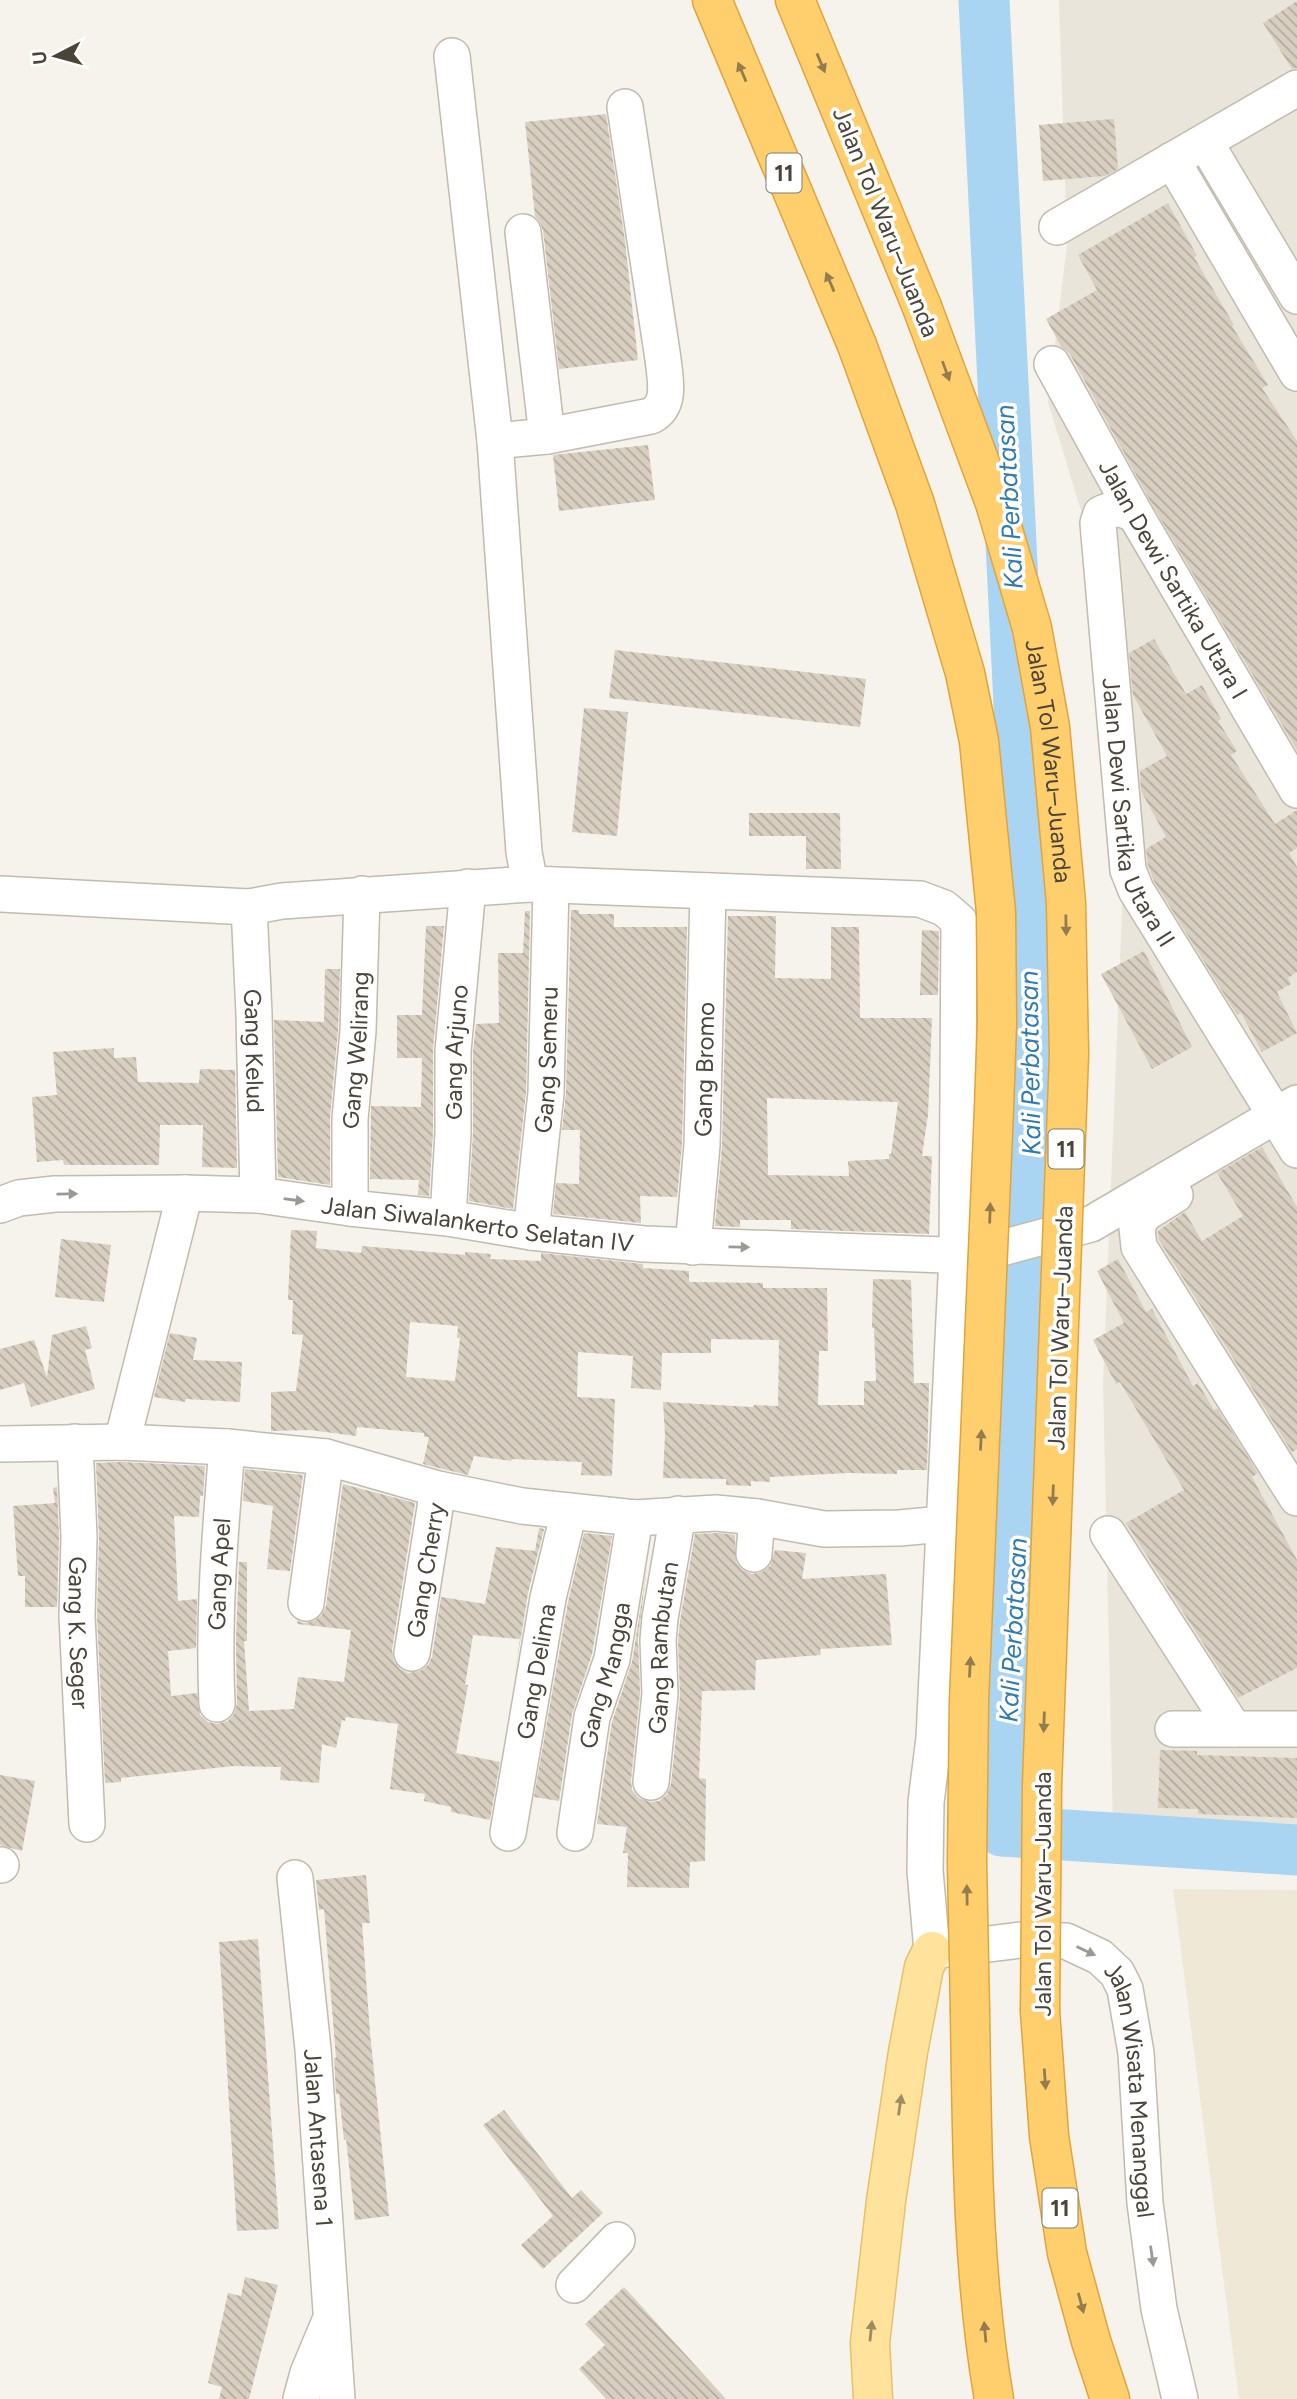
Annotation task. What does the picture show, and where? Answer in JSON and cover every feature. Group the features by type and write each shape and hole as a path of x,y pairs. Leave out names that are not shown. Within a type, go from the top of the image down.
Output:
{"highway":[{"name":"11","path":"712,0 857,345 915,504 965,673 979,741 996,912 995,1084 969,1701 967,1862 976,2232 987,2357 994,2399"},
{"name":"Jalan Tol Waru–Juanda","path":"794,0 922,307 995,503 1032,628 1049,727 1066,903 1069,1054 1042,1786 1040,2011 1049,2136 1065,2240 1091,2341 1111,2399"},
{"path":"1091,2341 1121,2399"}],"main road":[{"path":"873,2399 870,2343 886,2201 910,2040 924,1967 932,1951"}],"street":[{"name":"Gang Semeru","path":"452,56 495,441 524,852 541,885 546,1093 531,1232"},
{"path":"1057,227 1297,88"},
{"path":"495,441 547,436 651,416 662,406 666,394 663,359 625,107"},
{"path":"1205,142 1297,296"},
{"path":"1172,160 1297,373"},
{"path":"1216,236 1250,217"},
{"path":"523,232 547,436"},
{"name":"Jalan Dewi Sartika Utara I","path":"1052,364 1136,516 1297,790"},
{"name":"Jalan Dewi Sartika Utara II","path":"1136,516 1120,508 1110,509 1101,514 1098,523 1128,870 1136,890 1287,1109"},
{"path":"0,894 249,907 282,901 362,894 541,885 920,899 944,908 959,921 965,1256 943,1524 934,1738 926,1802 925,1871 932,1951"},
{"name":"Gang Arjuno","path":"447,1218 453,1133 453,1051 467,887"},
{"name":"Gang Bromo","path":"693,1247 702,1145 708,891"},
{"name":"Gang Welirang","path":"350,1209 350,1119 358,1031 362,894"},
{"name":"Gang Kelud","path":"249,907 258,1195"},
{"path":"1287,1109 1297,1150"},
{"name":"Jalan Siwalankerto Selatan IV","path":"0,1205 19,1198 55,1194 258,1195 350,1209 447,1218 531,1232 693,1247 965,1256 1091,1224 1287,1109"},
{"path":"1188,1167 1183,1183 1175,1195 1143,1215 1136,1228 1139,1247 1297,1498"},
{"path":"122,1442 185,1193"},
{"name":"Gang K. Seger","path":"75,1442 79,1537 77,1616 87,1824"},
{"path":"0,1444 122,1442 227,1447 326,1458 438,1489 522,1506 635,1518 716,1513 824,1529 899,1528 943,1524"},
{"name":"Gang Apel","path":"217,1704 215,1657 218,1569 227,1447"},
{"path":"306,1602 326,1458"},
{"name":"Gang Cherry","path":"412,1653 438,1489"},
{"name":"Gang Delima","path":"508,1833 548,1598 569,1511"},
{"name":"Gang Rambutan","path":"650,1783 660,1694 660,1618 678,1514"},
{"path":"754,1554 757,1517"},
{"name":"Gang Mangga","path":"575,1833 592,1717 612,1659 635,1518"},
{"path":"1108,1534 1234,1729"},
{"path":"1173,1729 1297,1730"},
{"name":"Jalan Antasena 1","path":"295,1878 313,2049 337,2399"},
{"name":"Jalan Wisata Menanggal","path":"932,1951 1020,1940 1066,1941 1100,1957 1117,1973 1127,1999 1136,2053 1145,2203 1159,2309 1180,2399"},
{"path":"574,2285 617,2241"},
{"path":"302,2399 308,2373 332,2317"}],"shaded area":[{"path":"1059,0 1297,0 1297,1833 1113,1826 1103,1383 1125,838 1095,557 1048,402 1067,245"},
{"path":"1173,1889 1297,1890 1297,2399 1239,2399"}],"building":[{"path":"1297,1 1297,68 1292,69 1263,23"},
{"path":"606,114 625,241 638,360 559,369 543,230 535,216 525,122"},
{"path":"1114,119 1118,169 1105,176 1043,181 1039,125"},
{"path":"1168,203 1197,256 1194,257 1268,385 1262,388 1297,441 1297,750 1153,506 1070,354 1061,346 1046,319 1097,290 1078,255"},
{"path":"648,445 655,500 559,511 553,455"},
{"path":"1154,639 1186,694 1202,685 1221,719 1218,721 1237,751 1231,755 1275,824 1297,810 1297,848 1289,853 1297,867 1297,972 1288,978 1291,984 1277,992 1297,1033 1262,1052 1241,1013 1237,1015 1154,881 1148,865 1146,849 1166,837 1141,791 1140,771 1167,756 1133,695 1129,653"},
{"path":"615,650 866,679 860,727 609,698"},
{"path":"584,708 628,712 617,836 572,832"},
{"path":"749,813 840,813 841,869 806,869 806,836 749,836"},
{"path":"571,910 579,910 579,914 614,914 614,927 687,927 682,1144 677,1197 640,1196 641,1223 553,1214 556,1183 579,1184 580,1130 562,1130 566,1093"},
{"path":"525,911 530,911 526,1092 513,1209 469,1201 473,1133 473,1052 476,1024 499,1023 498,953 523,953"},
{"path":"728,916 776,916 775,978 831,979 831,927 859,927 860,1018 932,1018 928,1115 922,1156 932,1156 929,1234 791,1229 791,1220 740,1220 740,1227 715,1226 722,1146","holes":["767,1098 898,1102 889,1159 848,1161 849,1176 768,1175"]},
{"path":"426,926 444,926 433,1049 433,1132 429,1196 418,1195 419,1180 370,1179 371,1106 421,1107 422,1058 397,1058 397,1015 422,1015"},
{"path":"922,930 939,931 938,995 920,995"},
{"path":"1144,951 1192,1047 1152,1069 1101,974"},
{"path":"325,969 340,969 338,1030 330,1117 330,1185 278,1177 274,1020 324,1022"},
{"path":"114,1048 114,1058 136,1057 138,1082 199,1083 200,1069 235,1070 237,1168 202,1167 203,1125 160,1125 159,1165 64,1165 63,1160 37,1162 32,1097 57,1095 53,1052"},
{"path":"1262,1147 1297,1207 1297,1449 1292,1452 1159,1240 1158,1231 1185,1212 1202,1241 1243,1216 1217,1173"},
{"path":"291,1230 317,1231 316,1248 361,1253 362,1246 465,1255 465,1252 491,1254 490,1259 541,1261 541,1253 643,1264 643,1268 689,1271 689,1282 763,1283 763,1288 827,1288 828,1351 819,1351 818,1405 864,1405 864,1381 876,1381 872,1328 873,1279 911,1280 914,1383 929,1383 927,1470 897,1470 897,1474 848,1473 770,1477 770,1482 751,1481 751,1486 726,1485 726,1479 663,1478 663,1402 778,1406 779,1340 711,1339 711,1353 662,1353 661,1390 631,1388 633,1356 578,1352 577,1397 615,1399 612,1476 581,1475 582,1462 511,1461 474,1456 468,1475 423,1464 429,1437 424,1437 424,1433 357,1427 356,1436 310,1430 271,1431 271,1392 296,1391 303,1335 292,1334 293,1300 288,1300","holes":["410,1322 458,1326 457,1338 460,1338 455,1381 406,1377"]},
{"path":"61,1239 111,1245 104,1302 55,1297"},
{"path":"1118,1259 1146,1312 1152,1309 1193,1386 1198,1383 1214,1410 1217,1408 1258,1473 1252,1477 1297,1560 1297,1668 1238,1698 1126,1523 1184,1490 1120,1382 1116,1384 1093,1340 1124,1323 1097,1271"},
{"path":"86,1326 92,1348 85,1350 95,1389 31,1407 24,1383 0,1390 0,1349 34,1340 47,1377 52,1335"},
{"path":"170,1333 197,1338 193,1360 242,1362 240,1402 186,1399 185,1402 154,1397"},
{"path":"96,1463 205,1466 199,1517 174,1516 178,1601 197,1599 196,1648 168,1651 171,1696 197,1693 200,1715 208,1722 217,1724 228,1721 237,1704 239,1562 247,1562 247,1641 244,1641 249,1711 294,1709 298,1677 344,1682 351,1630 297,1624 297,1621 314,1621 321,1616 326,1606 343,1484 415,1503 392,1650 394,1661 400,1669 408,1673 420,1671 428,1665 432,1657 441,1597 485,1604 496,1547 535,1551 539,1528 544,1529 528,1593 515,1674 520,1639 473,1635 465,1685 468,1685 456,1753 500,1762 490,1820 451,1812 451,1807 424,1801 425,1794 390,1789 398,1724 346,1717 345,1721 342,1720 336,1748 322,1744 319,1783 280,1780 281,1767 234,1766 121,1778 121,1782 105,1783 97,1616 99,1537"},
{"path":"245,1469 303,1475 290,1571 267,1569 273,1506 243,1501"},
{"path":"57,1487 57,1607 25,1607 25,1576 18,1576 13,1506 55,1503 53,1488"},
{"path":"584,1533 612,1536 592,1654 572,1714 559,1801 534,1797 568,1602"},
{"path":"695,1534 735,1535 736,1562 742,1570 752,1574 762,1572 770,1566 775,1550 806,1553 802,1579 886,1574 892,1645 820,1649 821,1655 756,1660 755,1690 702,1691 699,1778 706,1779 705,1861 690,1862 689,1888 627,1887 628,1853 623,1853 627,1827 597,1824 612,1722 632,1662 647,1567 638,1638 640,1693 631,1780 632,1790 639,1798 650,1802 659,1801 667,1794 671,1784 680,1696 678,1641"},
{"path":"1160,1750 1197,1751 1197,1755 1297,1758 1297,1818 1198,1814 1198,1809 1158,1808"},
{"path":"0,1775 35,1781 22,1851 0,1845"},
{"path":"366,1875 370,1923 362,1923 370,2033 389,2216 355,2220 346,2139 344,2140 339,2094 336,2094 336,2058 324,1909 319,1910 316,1880"},
{"path":"258,1939 279,2229 237,2231 219,1942"},
{"path":"504,2110 572,2198 581,2190 603,2213 543,2269 521,2245 553,2216 483,2125"},
{"path":"245,2277 278,2285 249,2399 219,2399 222,2387 208,2383 228,2293 241,2296"},
{"path":"624,2287 726,2399 606,2399 579,2369 605,2345 585,2324"}],"waterway":[{"name":"Kali Perbatasan","path":"984,0 1028,885 1033,1257 1002,1831 1297,1850"}]}
